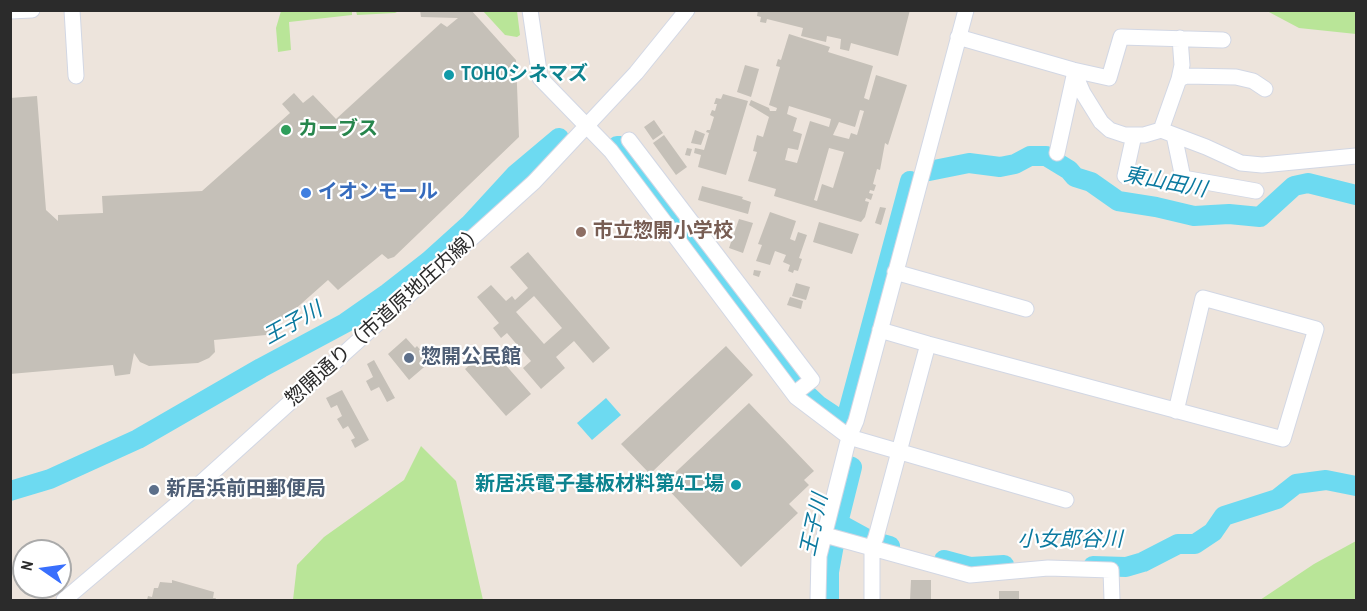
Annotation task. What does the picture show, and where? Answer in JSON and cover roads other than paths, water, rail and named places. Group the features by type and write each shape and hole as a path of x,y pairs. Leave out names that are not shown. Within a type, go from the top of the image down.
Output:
{"street":[{"path":"10,11 32,10"},
{"path":"72,10 76,76"},
{"path":"530,10 540,78 611,152 794,394 849,437 1066,500"},
{"name":"惣開通り（市道原地庄内線）","path":"64,600 183,499 534,182 636,73 687,10"},
{"path":"818,600 819,556 831,536 849,437 856,421 966,10"},
{"path":"958,38 1074,73 1109,78 1121,37 1223,40"},
{"path":"1180,39 1182,65 1167,133 1183,178 1256,191"},
{"path":"1074,73 1101,122 1110,130 1125,135 1167,133 1241,163 1262,165 1356,156"},
{"path":"1057,153 1074,73"},
{"path":"1179,79 1186,76 1236,77 1253,81 1265,89"},
{"path":"1125,176 1134,135"},
{"path":"629,140 812,380 794,394"},
{"path":"895,272 1026,309"},
{"path":"880,330 928,344 1176,411 1283,439 1316,329 1203,298 1176,411"},
{"path":"872,600 874,543 928,344"},
{"path":"831,536 874,543 970,575 1048,568 1111,570 1112,600"}],"water":[{"path":"606,398 621,415 592,440 577,423"}],"waterway":[{"name":"王子川","path":"10,491 50,479 138,439 261,368 345,323 429,261 470,224 515,175 559,138"},
{"name":"王子川","path":"617,146 622,146 801,389 818,405 845,423 910,181"},
{"name":"東山田川","path":"929,171 969,163 1000,167 1015,164 1030,156 1046,156 1069,170 1075,177 1091,182 1118,201 1194,216 1229,214 1260,217 1294,186 1308,183 1356,195"},
{"name":"王子川","path":"829,600 829,572 852,467 847,465"},
{"name":"小女郎谷川","path":"1093,566 1126,567 1143,562 1178,544 1195,544 1213,532 1224,516 1277,499 1296,484 1326,480 1356,486"},
{"name":"小女郎谷川","path":"838,523 869,540 890,546"},
{"name":"小女郎谷川","path":"944,560 970,567 1004,565"}],"place":[{"name":"TOHOシネマズ","path":"449,75"},
{"name":"カーブス","path":"286,130"},
{"name":"イオンモール","path":"306,193"},
{"name":"市立惣開小学校","path":"581,232"},
{"name":"惣開公民館","path":"409,358"},
{"name":"新居浜電子基板材料第4工場","path":"736,485"},
{"name":"新居浜前田郵便局","path":"154,490"}]}
